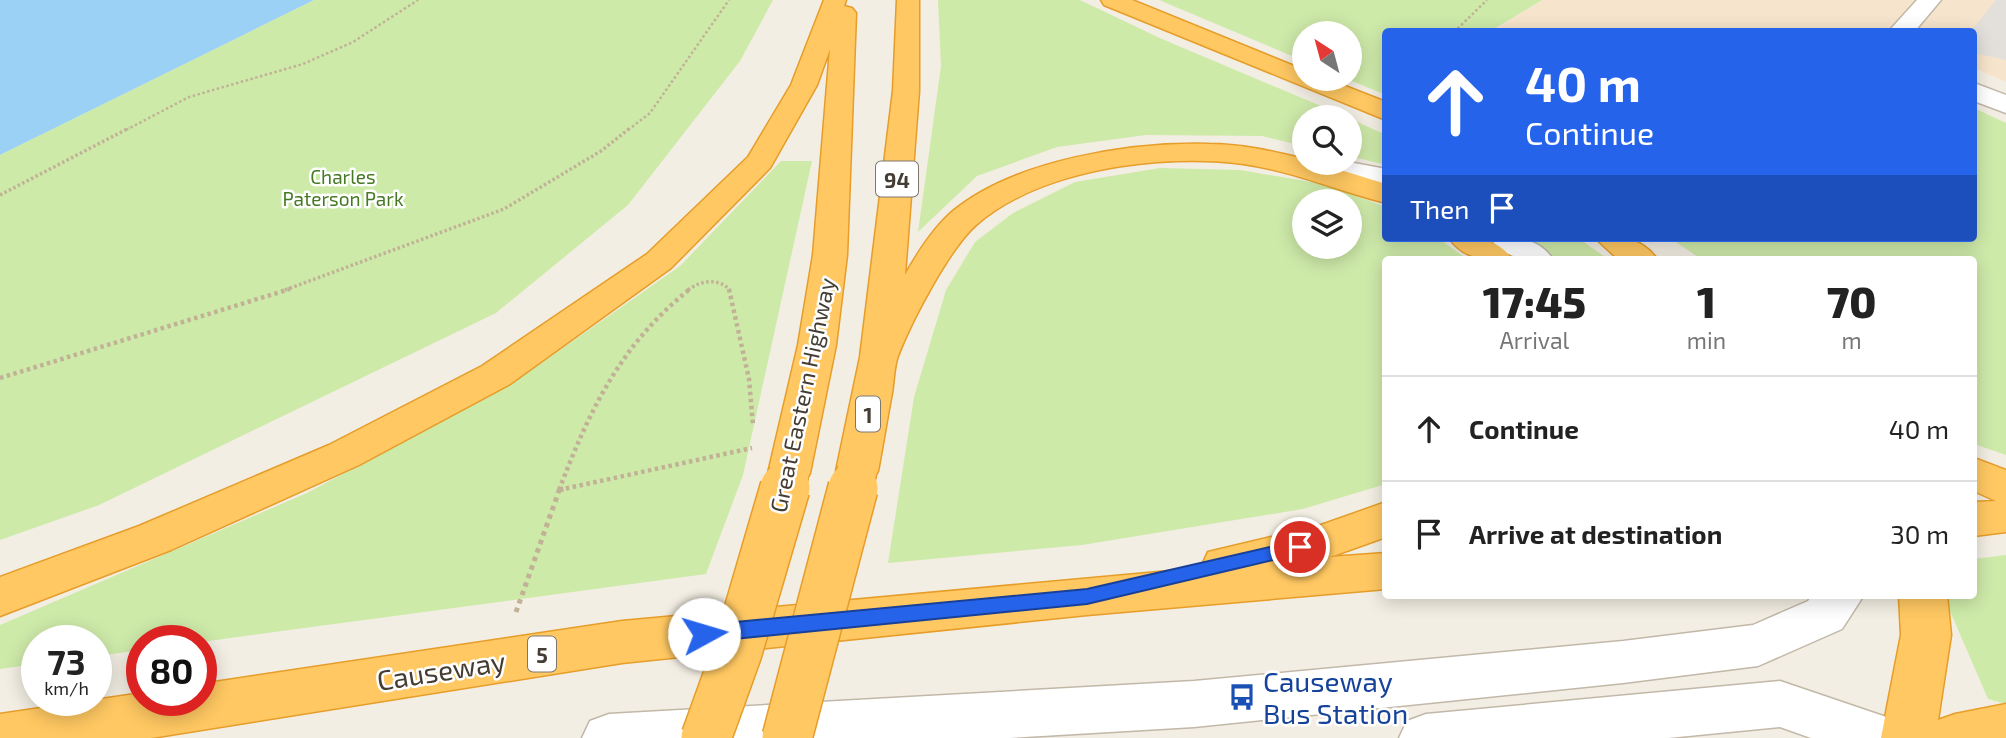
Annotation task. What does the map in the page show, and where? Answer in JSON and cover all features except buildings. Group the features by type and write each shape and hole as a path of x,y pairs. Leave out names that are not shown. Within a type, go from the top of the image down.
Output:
{"highway":[{"name":"94","path":"879,357 906,91 908,0"},
{"path":"1112,0 1292,74"},
{"path":"0,597 155,538 344,456 496,375 659,261 760,162 846,7"},
{"name":"Great Eastern Highway","path":"706,738 737,652 773,467 817,345 831,256 846,7"},
{"path":"1334,91 1382,110"},
{"path":"879,357 940,245 966,217 1040,177 1095,162 1171,154 1241,155 1331,175 1382,193"},
{"path":"1471,242 1491,256"},
{"path":"1617,242 1636,256"},
{"name":"1","path":"787,738 812,651 857,471 879,357"},
{"path":"1977,474 2006,488"},
{"path":"1977,519 2006,516"},
{"path":"1087,596 1327,541 1382,520"},
{"name":"Causeway","path":"0,738 622,642 1087,596 1382,571"},
{"path":"1908,738 1926,635 1923,599"},
{"path":"1955,738 2006,729"}],"street":[{"path":"1904,28 1930,0"},
{"path":"1977,92 2006,105"},
{"path":"1241,155 1292,161"},
{"path":"1362,173 1382,177"},
{"path":"1512,242 1532,256"},
{"path":"609,738 1194,704 1623,662 1758,645 1825,615 1837,599"},
{"path":"1426,738 1780,704 1879,738"}],"path":[{"path":"0,195 189,97 303,64 353,42 418,0"},
{"path":"0,378 281,292 504,209 601,151 650,113 729,0"},
{"path":"1458,28 1487,0"},
{"path":"515,614 559,490 608,381 638,337 695,285 707,281 719,282 729,288 748,379 754,433"},
{"path":"559,490 756,447 773,467"}],"shaded area":[{"path":"1542,0 2006,0 2006,82 1977,69 1977,28 1497,28"},
{"path":"1996,0 2006,0 2006,60 1977,54 1977,28 1973,28"}],"green space":[{"name":"Charles Paterson Park","path":"314,0 773,0 740,61 628,205 496,313 99,505 0,540 0,155"},
{"path":"938,0 1080,0 1162,39 1319,105 1292,105 1292,143 1262,136 1146,135 1057,147 977,176 918,232 941,66"},
{"path":"1159,0 1542,0 1496,28 1382,28 1382,93 1362,85 1362,21 1292,21 1292,56"},
{"path":"1977,109 2006,123 2006,455 1977,445 1977,256 1697,256 1676,242 1977,242"},
{"path":"1362,124 1382,133 1382,164 1362,159"},
{"path":"781,161 812,161 743,475 706,574 217,640 217,625 126,625 126,652 112,654 112,625 21,625 21,666 0,669 0,625 307,493 513,383 680,266"},
{"path":"1160,168 1240,170 1323,184 1337,189 1292,189 1292,259 1362,259 1362,198 1382,206 1382,242 1444,242 1463,256 1382,256 1382,485 1303,509 1082,545 888,563 914,397 946,290 975,242 1013,213 1075,182"},
{"path":"1527,242 1584,242 1604,256 1548,256"},
{"path":"2006,555 2006,704 1988,699 1945,599 1977,599 1977,559"}],"water":[{"path":"0,0 314,0 0,155"}],"place":[{"name":"Causeway Bus Station","path":"1242,697"}],"route":[{"path":"704,634 1087,596 1300,547"}]}
